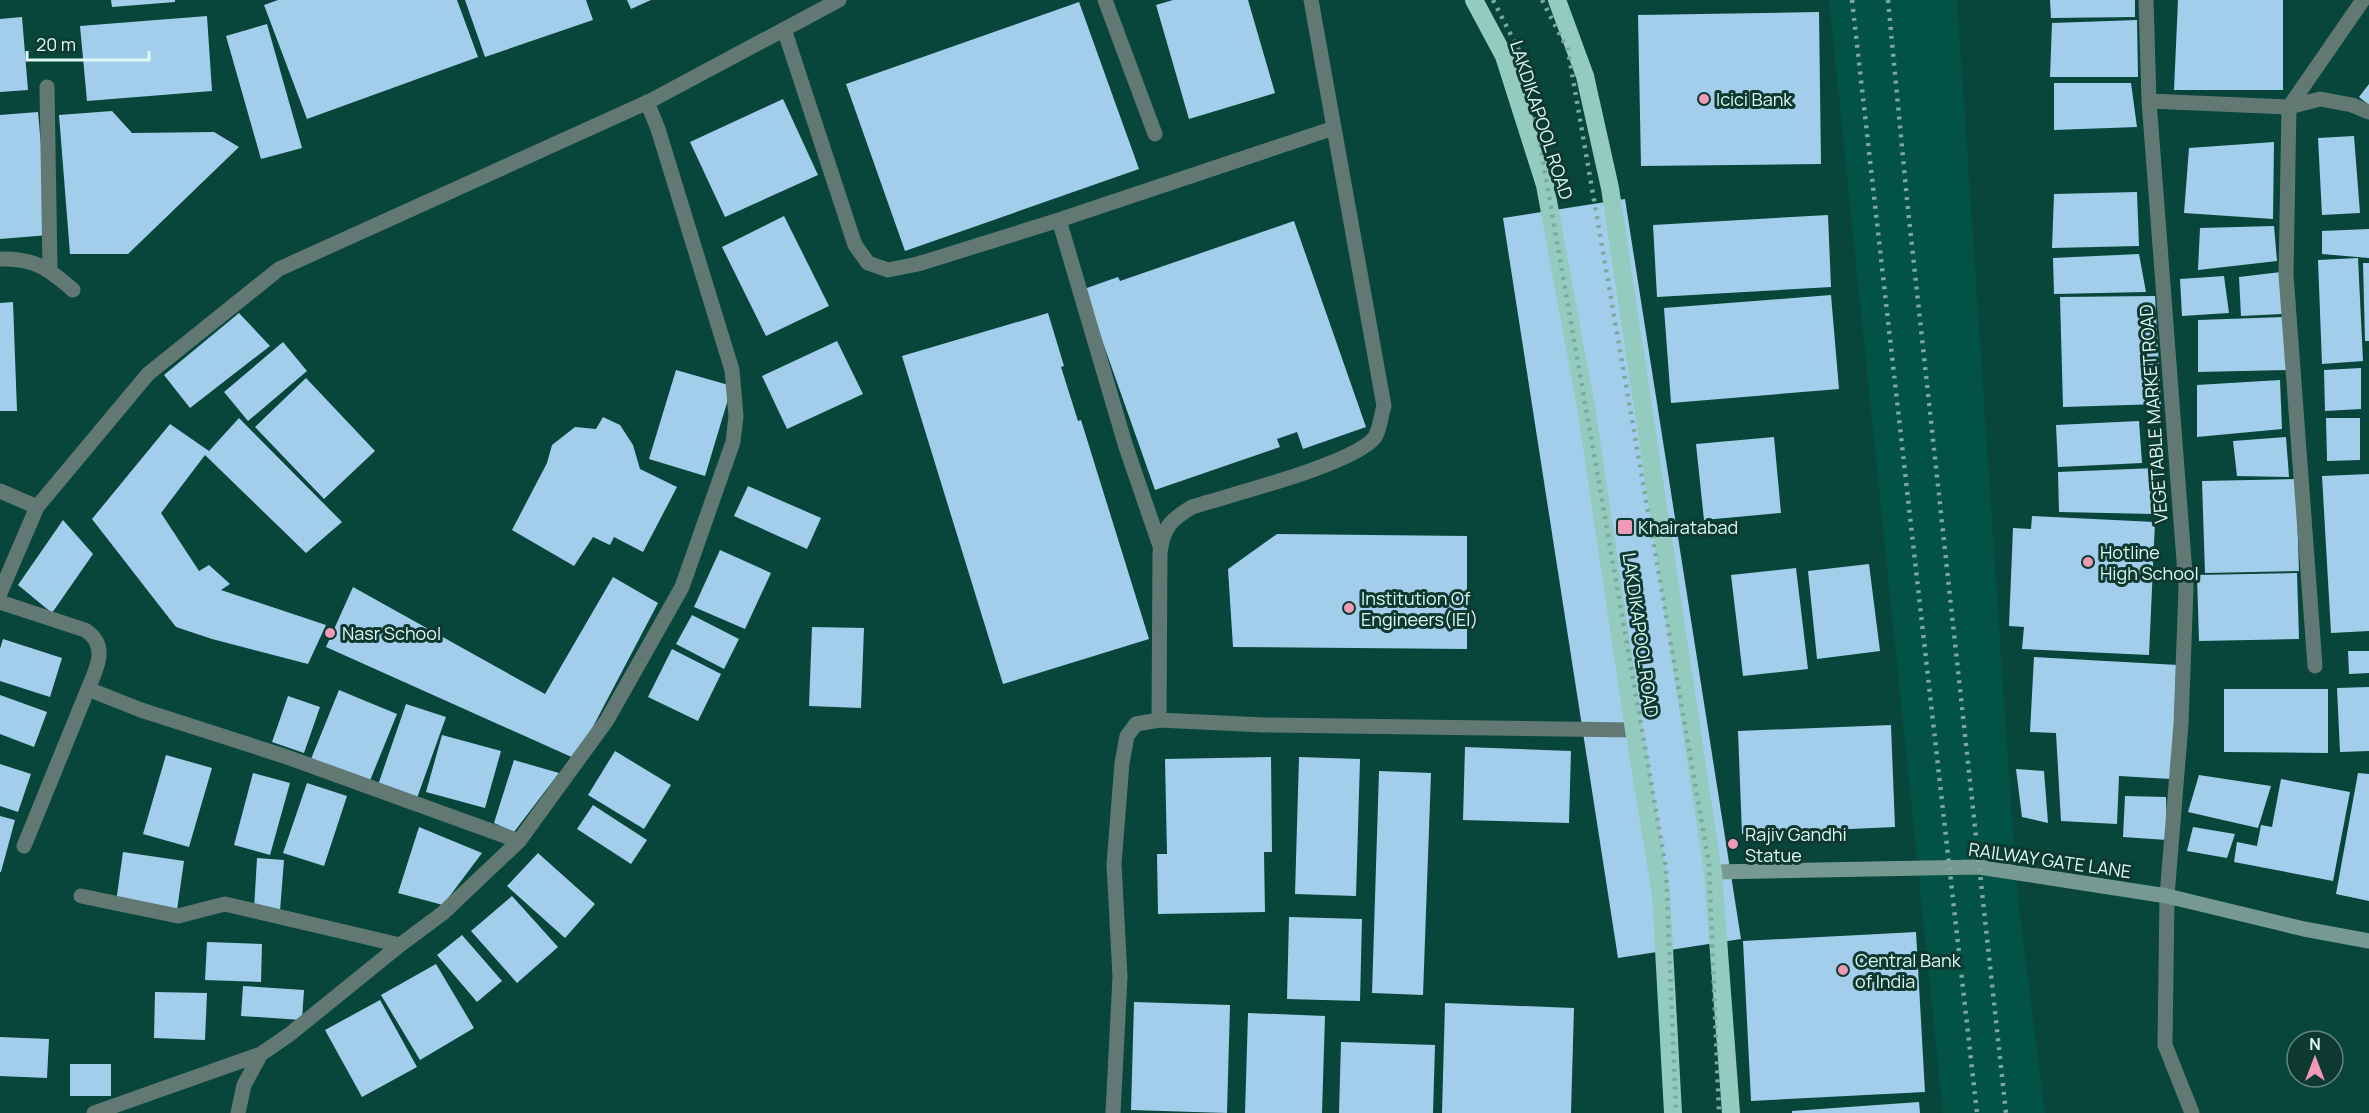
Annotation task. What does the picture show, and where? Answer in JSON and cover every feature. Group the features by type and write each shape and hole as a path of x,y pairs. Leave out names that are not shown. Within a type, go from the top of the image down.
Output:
{"highway":[{"name":"LAKDIKAPOOL ROAD","path":"1474,0 1504,56 1545,185 1587,413 1660,894 1673,1113"},
{"name":"LAKDIKAPOOL ROAD","path":"1557,0 1585,76 1610,188 1713,872 1731,1113"}],"street":[{"path":"0,593 37,507 148,374 279,269 647,102 839,0"},
{"path":"1105,0 1155,134"},
{"path":"1160,720 1163,534 1176,516 1192,507 1327,465 1359,451 1375,436 1384,406 1311,0"},
{"name":"VEGETABLE MARKET ROAD","path":"2146,0 2149,101 2186,587 2181,724 2167,896 2165,1045 2192,1113"},
{"path":"2315,666 2286,275 2289,107 2363,0"},
{"path":"784,29 855,245 868,263 888,270 918,264 1059,220 1334,128"},
{"path":"47,87 50,269"},
{"path":"2149,101 2289,107 2320,99 2352,105 2369,112"},
{"path":"94,1113 261,1054 290,1034 443,913 519,841 607,720 682,587 734,442 736,416 732,370 658,129 647,102"},
{"path":"1059,220 1126,447 1161,548"},
{"path":"0,259 19,259 50,269 73,290"},
{"path":"0,492 37,507"},
{"path":"0,602 85,630 95,636 99,645 99,664 24,846"},
{"path":"88,689 141,710 284,756 519,841"},
{"path":"1113,1113 1120,977 1114,864 1122,763 1127,736 1136,724 1160,720 1264,725 1634,730"},
{"name":"RAILWAY GATE LANE","path":"1713,872 1979,867 2167,896 2304,929 2369,941"},
{"path":"81,896 178,916 225,904 400,945"},
{"path":"238,1113 244,1085 261,1054"}],"shaded area":[{"path":"1829,0 1957,0 2019,909 2045,1113 1943,1113"}],"building":[{"path":"111,0 175,0 175,2 112,7"},
{"path":"278,0 457,0 478,57 307,119 264,5"},
{"path":"465,0 586,0 593,20 485,57"},
{"path":"627,0 651,0 631,9"},
{"path":"1173,0 1248,0 1275,93 1189,119 1156,5"},
{"path":"2050,0 2135,0 2135,17 2051,18"},
{"path":"2178,0 2283,0 2283,90 2174,90"},
{"path":"1079,2 1139,169 905,251 846,84"},
{"path":"1819,12 1821,164 1641,166 1638,15"},
{"path":"207,16 212,91 87,101 80,26"},
{"path":"22,17 28,90 0,92 0,19"},
{"path":"2137,20 2138,77 2050,77 2052,23"},
{"path":"267,24 302,148 261,159 226,36"},
{"path":"2054,83 2131,83 2137,127 2054,130"},
{"path":"2369,84 2369,105 2359,97"},
{"path":"783,99 818,175 725,217 690,142"},
{"path":"112,111 132,133 214,132 239,147 128,254 70,254 59,115"},
{"path":"38,112 49,235 0,239 0,115"},
{"path":"2354,136 2360,213 2322,215 2318,138"},
{"path":"2274,142 2273,219 2184,213 2189,148"},
{"path":"2137,192 2139,246 2052,248 2054,194"},
{"path":"1625,199 1741,939 1618,958 1503,218"},
{"path":"1828,215 1831,287 1657,297 1653,225"},
{"path":"784,216 829,306 766,336 722,247"},
{"path":"1294,221 1366,427 1303,449 1297,432 1277,439 1280,447 1155,490 1084,289 1118,277 1120,281"},
{"path":"2274,226 2277,261 2198,270 2200,228"},
{"path":"2369,229 2369,258 2322,254 2322,231"},
{"path":"2139,254 2146,292 2054,294 2053,258"},
{"path":"2358,258 2363,361 2322,364 2318,260"},
{"path":"2363,263 2369,263 2369,341 2365,341"},
{"path":"2281,272 2282,314 2241,316 2239,277"},
{"path":"2224,276 2229,313 2182,316 2180,279"},
{"path":"1831,295 1839,389 1671,403 1664,308"},
{"path":"2155,296 2161,404 2063,407 2060,297"},
{"path":"13,302 17,411 0,411 0,303"},
{"path":"239,313 270,346 190,408 164,375"},
{"path":"1048,313 1064,366 1061,367 1078,421 1081,420 1149,639 1003,684 902,356"},
{"path":"2284,317 2287,370 2198,372 2198,320"},
{"path":"837,341 863,394 787,429 762,376"},
{"path":"283,342 307,371 248,421 224,392"},
{"path":"2361,368 2361,409 2325,411 2324,370"},
{"path":"676,370 732,386 705,476 649,459"},
{"path":"306,378 375,451 324,499 255,427"},
{"path":"2280,380 2282,429 2197,437 2197,385"},
{"path":"603,417 620,425 633,445 640,469 677,487 643,552 614,537 610,545 593,537 574,566 512,530 547,463 552,445 575,427 596,429"},
{"path":"239,418 342,522 306,553 205,455 161,513 199,571 209,565 230,584 221,590 326,625 308,664 212,639 176,627 92,519 170,424 209,451"},
{"path":"2326,418 2360,418 2360,460 2327,461"},
{"path":"2139,421 2142,463 2058,467 2056,425"},
{"path":"1774,437 1781,513 1704,520 1696,444"},
{"path":"2286,437 2289,477 2237,476 2233,441"},
{"path":"2156,468 2154,514 2059,512 2058,472"},
{"path":"2369,474 2369,631 2331,633 2322,476"},
{"path":"2296,479 2299,571 2205,573 2202,481"},
{"path":"748,486 821,518 807,549 734,516"},
{"path":"2032,516 2155,522 2149,655 2022,649 2024,627 2009,626 2013,528 2031,529"},
{"path":"63,520 93,554 52,613 18,585"},
{"name":"Institution Of Engineers(IEI)","path":"1277,534 1467,536 1467,649 1233,647 1228,569"},
{"path":"720,550 771,573 745,629 694,607"},
{"path":"1869,564 1880,651 1817,659 1808,571"},
{"path":"1796,568 1808,669 1743,676 1731,575"},
{"path":"2297,573 2299,639 2199,641 2197,575"},
{"path":"613,577 658,603 576,759 326,647 353,587 545,694"},
{"path":"692,615 739,639 724,669 676,644"},
{"path":"812,627 864,628 861,708 809,706"},
{"path":"3,639 62,658 50,697 0,681 0,649"},
{"path":"672,649 721,674 698,721 648,697"},
{"path":"2348,651 2369,651 2369,673 2349,674"},
{"path":"2034,657 2178,665 2171,779 2119,776 2117,824 2061,821 2056,733 2030,732"},
{"path":"2369,687 2369,751 2340,752 2337,688"},
{"path":"2224,689 2328,689 2328,753 2224,752"},
{"path":"339,690 397,714 369,783 311,759"},
{"path":"0,695 47,712 34,747 0,734"},
{"path":"288,696 320,707 304,753 272,742"},
{"path":"406,704 446,717 417,798 378,785"},
{"path":"1891,725 1895,827 1742,834 1738,731"},
{"path":"442,735 501,751 485,808 426,792"},
{"path":"1465,747 1571,751 1569,823 1463,820"},
{"path":"615,751 671,785 644,829 588,795"},
{"path":"166,755 212,768 189,847 143,834"},
{"path":"1271,757 1272,852 1264,852 1265,912 1158,914 1157,854 1167,854 1165,759"},
{"path":"1299,757 1360,759 1356,896 1295,894"},
{"path":"514,760 559,773 514,832 494,823"},
{"path":"0,764 31,774 18,812 0,806"},
{"path":"2016,769 2044,771 2048,823 2022,817"},
{"path":"1379,771 1431,773 1423,995 1372,993"},
{"path":"253,773 290,783 270,855 234,845"},
{"path":"2358,773 2369,774 2369,901 2336,894"},
{"path":"2199,775 2271,786 2258,828 2188,812"},
{"path":"2281,779 2350,792 2333,881 2234,862 2237,842 2257,846 2261,825 2272,827"},
{"path":"307,783 347,796 324,866 283,853"},
{"path":"2125,796 2166,797 2167,840 2123,837"},
{"path":"593,805 647,840 631,864 577,829"},
{"path":"0,816 15,820 1,872 0,872"},
{"path":"419,827 482,853 443,905 398,893"},
{"path":"2193,827 2235,834 2227,858 2187,851"},
{"path":"123,852 184,861 177,910 116,902"},
{"path":"538,853 595,904 565,938 507,886"},
{"path":"257,858 284,860 280,911 254,909"},
{"path":"512,896 558,947 517,983 471,931"},
{"path":"1289,917 1362,919 1360,1001 1287,999"},
{"path":"1916,932 1925,1092 1751,1101 1743,941"},
{"path":"462,935 502,981 477,1002 437,955"},
{"path":"207,942 262,944 261,982 205,980"},
{"path":"436,964 474,1028 420,1060 381,995"},
{"path":"243,986 304,990 302,1020 241,1016"},
{"path":"155,992 207,993 205,1040 154,1038"},
{"path":"380,1000 417,1067 362,1097 325,1030"},
{"path":"1134,1002 1230,1005 1227,1113 1131,1110"},
{"path":"1445,1003 1574,1008 1571,1113 1442,1113"},
{"path":"1248,1013 1325,1016 1322,1113 1245,1113"},
{"path":"0,1037 49,1039 47,1078 0,1076"},
{"path":"1341,1042 1435,1045 1433,1113 1339,1113"},
{"path":"70,1064 111,1064 111,1096 70,1096"},
{"path":"1919,1102 1920,1113 1792,1113 1792,1111"}],"railway":[{"path":"1493,0 1526,64 1666,868 1676,1113"},
{"path":"1542,0 1568,50 1709,864 1719,1113"},
{"path":"1852,0 1977,1113"},
{"path":"1888,0 1907,200 2006,1113"}],"place":[{"name":"Icici Bank","path":"1704,99"},
{"name":"Khairatabad","path":"1625,527"},
{"name":"Hotline High School","path":"2088,562"},
{"name":"Institution Of Engineers(IEI)","path":"1349,608"},
{"name":"Nasr School","path":"330,633"},
{"name":"Rajiv Gandhi Statue","path":"1733,844"},
{"name":"Central Bank of India","path":"1843,970"}]}
